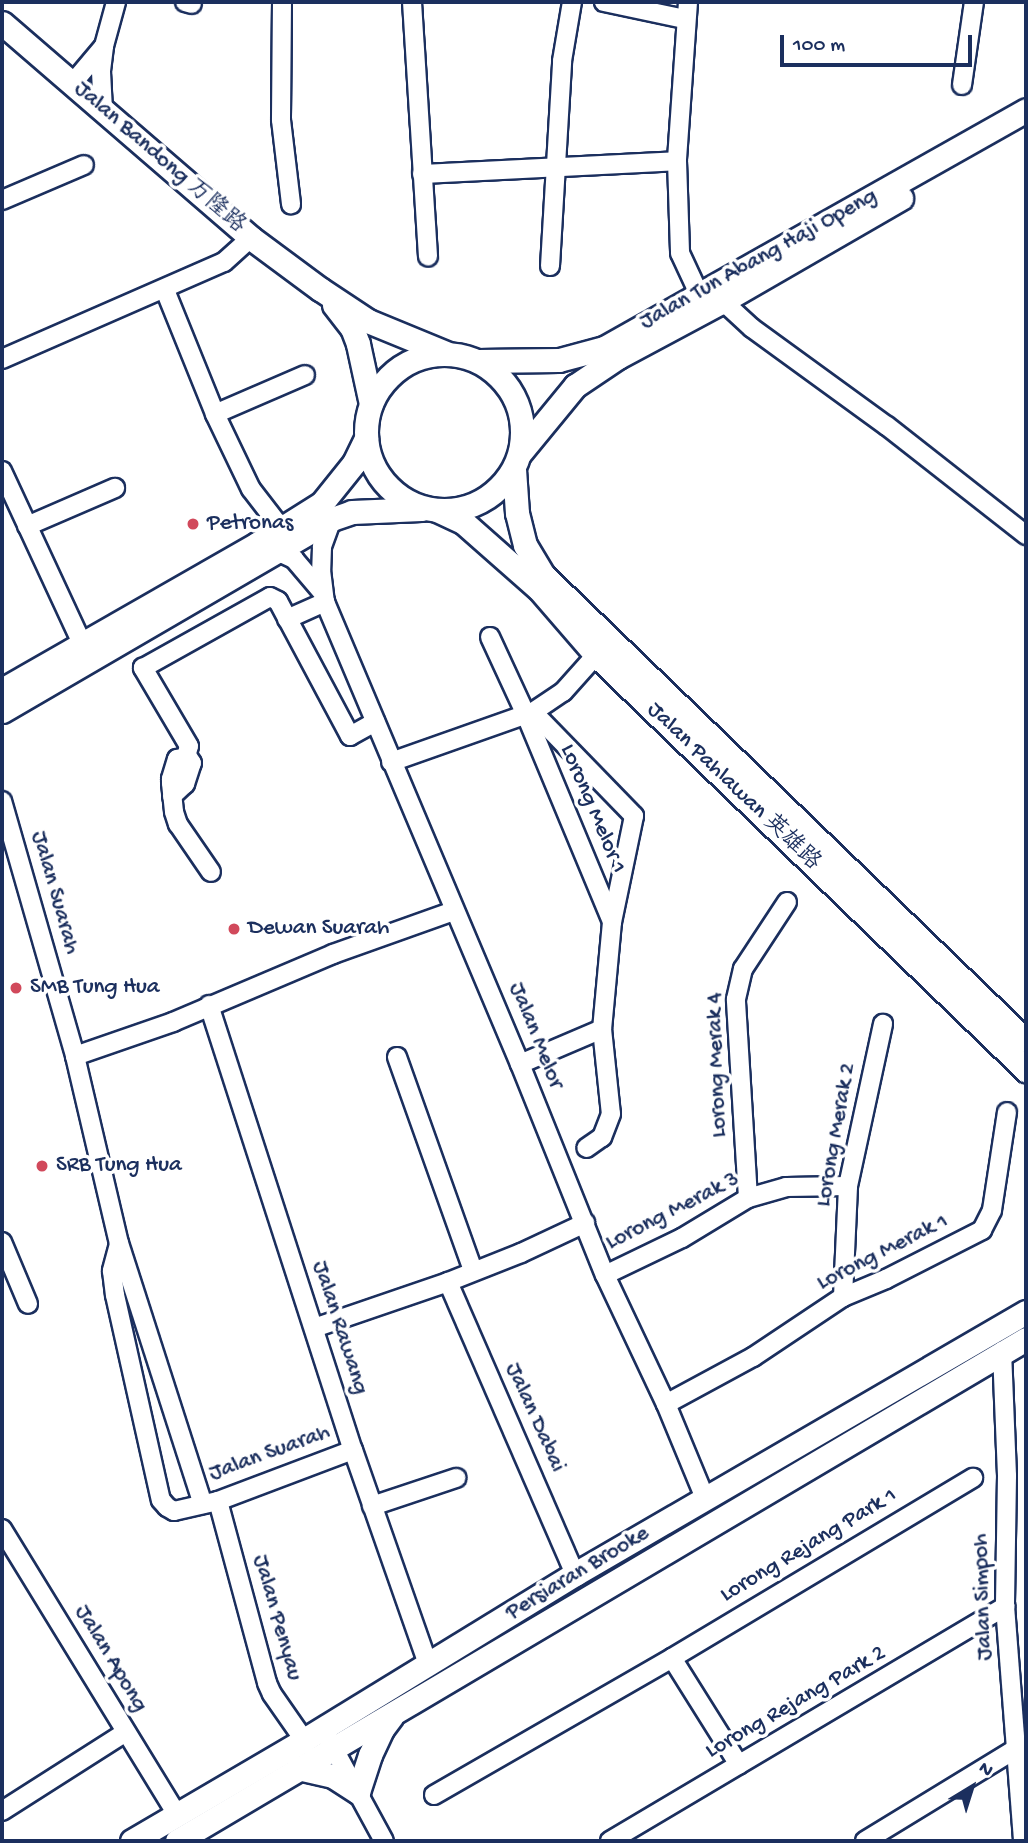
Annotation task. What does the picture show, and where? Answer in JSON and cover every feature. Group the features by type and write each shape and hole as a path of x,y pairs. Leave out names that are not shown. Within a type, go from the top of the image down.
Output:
{"main road":[{"name":"Jalan Bandong 万隆路","path":"2,23 251,238 368,321 446,353"},
{"name":"Jalan Tun Abang Haji Openg","path":"517,461 575,386 710,295 1026,110"},
{"name":"Jalan Tun Abang Haji Openg","path":"478,361 559,360 604,348 1026,128"},
{"name":"Jalan Bandong 万隆路","path":"320,289 343,316 355,336 370,404"},
{"path":"2,690 322,503 354,463 366,438 370,404 382,383 400,367 422,356 446,353 478,361 496,373 510,390 520,410 523,432 517,461 500,487 482,501 460,509 352,512 332,519 2,710"},
{"path":"366,438 372,462 385,483 405,499 432,509"},
{"name":"Jalan Pahlawan 英雄路","path":"517,461 516,513 525,545 543,575 1026,1041"},
{"name":"Jalan Pahlawan 英雄路","path":"432,509 463,522 539,589 596,655 1026,1070"},
{"name":"Persiaran Brooke","path":"132,1841 320,1739 428,1664 575,1574 1026,1312"},
{"name":"Persiaran Brooke","path":"177,1841 298,1768 320,1739 396,1712 1026,1339"},
{"path":"298,1768 326,1773 358,1792 382,1729 396,1712"}],"street":[{"path":"103,110 101,71 104,46 116,2"},
{"path":"282,2 281,120 291,204"},
{"path":"412,2 428,256"},
{"path":"550,266 562,61 572,2"},
{"path":"604,2 686,10 677,160 680,253 710,295 1026,535"},
{"path":"962,85 974,2"},
{"path":"72,84 104,46"},
{"path":"422,174 677,160"},
{"path":"2,200 84,165"},
{"path":"2,359 224,262 251,238"},
{"path":"165,290 215,414 251,489 281,528"},
{"path":"215,414 304,375"},
{"path":"2,471 82,643"},
{"path":"27,526 114,488"},
{"name":"Jalan Melor","path":"323,597 322,547 332,519"},
{"name":"Jalan Melor","path":"277,551 294,559 323,597 520,1063 605,1275 666,1404 705,1498"},
{"path":"287,619 323,597"},
{"path":"211,873 178,824 171,779 177,759 188,751 144,668 262,600 275,598 350,736 375,722"},
{"name":"Lorong Melor 1","path":"490,637 530,713 612,922"},
{"path":"391,762 530,713 563,692 596,655"},
{"name":"Lorong Melor 1","path":"530,713 634,817 612,922 603,1029 611,1114 602,1137 586,1148"},
{"name":"Jalan Suarah","path":"2,801 75,1056 119,1243 211,1502"},
{"name":"Lorong Merak 4","path":"748,1198 736,999 743,969 787,902"},
{"path":"75,1056 173,1022 332,954 454,911"},
{"name":"Jalan Rawang","path":"209,1005 353,1450 428,1664"},
{"name":"Lorong Merak 2","path":"842,1297 848,1186 883,1024"},
{"path":"520,1063 603,1029"},
{"path":"397,1056 473,1271"},
{"name":"Lorong Merak 1","path":"666,1404 753,1357 842,1297 886,1279 982,1230 992,1210 1007,1112"},
{"name":"Lorong Merak 3","path":"605,1275 682,1238 748,1198 786,1187 848,1186"},
{"path":"314,1328 448,1282 585,1223"},
{"path":"2,1242 27,1304"},
{"name":"Jalan Suarah","path":"119,1243 113,1271 115,1295 162,1500 174,1511 211,1502 353,1450"},
{"name":"Jalan Dabai","path":"448,1282 575,1574"},
{"name":"Jalan Simpoh","path":"1002,1351 1007,1476 1005,1606 1023,1841"},
{"path":"372,1506 456,1478"},
{"name":"Lorong Rejang Park 1","path":"434,1795 672,1658 973,1478"},
{"name":"Jalan Penyau","path":"211,1502 272,1694 320,1739 358,1792 384,1841"},
{"name":"Jalan Apong","path":"2,1529 177,1815"},
{"name":"Lorong Rejang Park 2","path":"610,1841 1005,1606"},
{"path":"672,1658 739,1765"},
{"path":"2,1811 126,1732"},
{"path":"866,1841 1016,1749"}],"place":[{"name":"Petronas","path":"193,524"},
{"name":"Dewan Suarah","path":"234,929"},
{"name":"SMB Tung Hua","path":"16,988"},
{"name":"SRB Tung Hua","path":"42,1166"}]}
